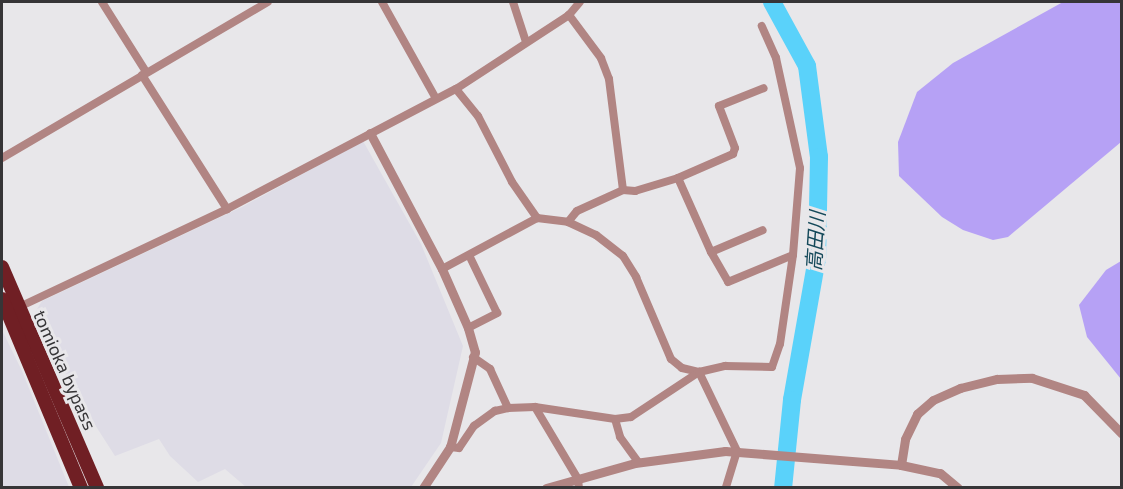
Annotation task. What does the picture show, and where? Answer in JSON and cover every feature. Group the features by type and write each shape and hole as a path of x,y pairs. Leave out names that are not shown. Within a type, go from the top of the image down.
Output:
{"highway":[{"name":"tomioka bypass","path":"2,267 7,306 81,488"},
{"name":"tomioka bypass","path":"7,306 97,488"}],"street":[{"path":"102,2 227,209"},
{"path":"2,158 268,2"},
{"path":"382,2 435,97"},
{"path":"513,2 525,40"},
{"path":"7,306 227,209 435,97 456,89 525,40 569,15 580,2"},
{"path":"569,15 600,58 609,79 623,190"},
{"path":"450,447 459,448 474,426 495,411 536,407 615,419 631,417 699,372 725,366 772,367 780,344 793,255 800,168 776,58 762,26"},
{"path":"568,222 577,211 623,190 635,191 678,178 733,154 735,148 719,106 764,88"},
{"path":"456,89 478,117 512,182 537,218"},
{"path":"370,133 442,269 468,328 473,357 450,447 423,488"},
{"path":"678,178 711,252 728,282 793,255"},
{"path":"442,269 537,218 568,222 596,235 623,256 636,277 670,359 682,368 699,372"},
{"path":"711,252 763,230"},
{"path":"468,328 497,313 469,255"},
{"path":"473,357 480,358 490,369 508,408"},
{"path":"699,372 737,451 726,488"},
{"path":"901,465 905,439 917,414 933,400 960,387 997,379 1032,378 1084,395 1122,434"},
{"path":"536,407 578,483"},
{"path":"615,419 620,437 638,462"},
{"path":"546,488 578,483 638,462 685,453 737,451 901,465 940,473 958,488"}],"shaded area":[{"path":"1063,2 1121,2 1121,142 1008,237 993,240 963,230 942,217 899,176 898,142 917,92 953,63"},
{"path":"363,141 421,244 463,346 441,443 411,487 246,487 225,469 198,482 170,456 159,439 115,456 72,389 48,334 34,314 42,301 242,207"},
{"path":"1121,261 1121,379 1087,337 1079,305 1106,270"},
{"path":"2,330 22,371 69,487 2,487"}],"waterway":[{"name":"高田川","path":"772,2 807,66 819,157 817,258 792,400 783,488"}]}
